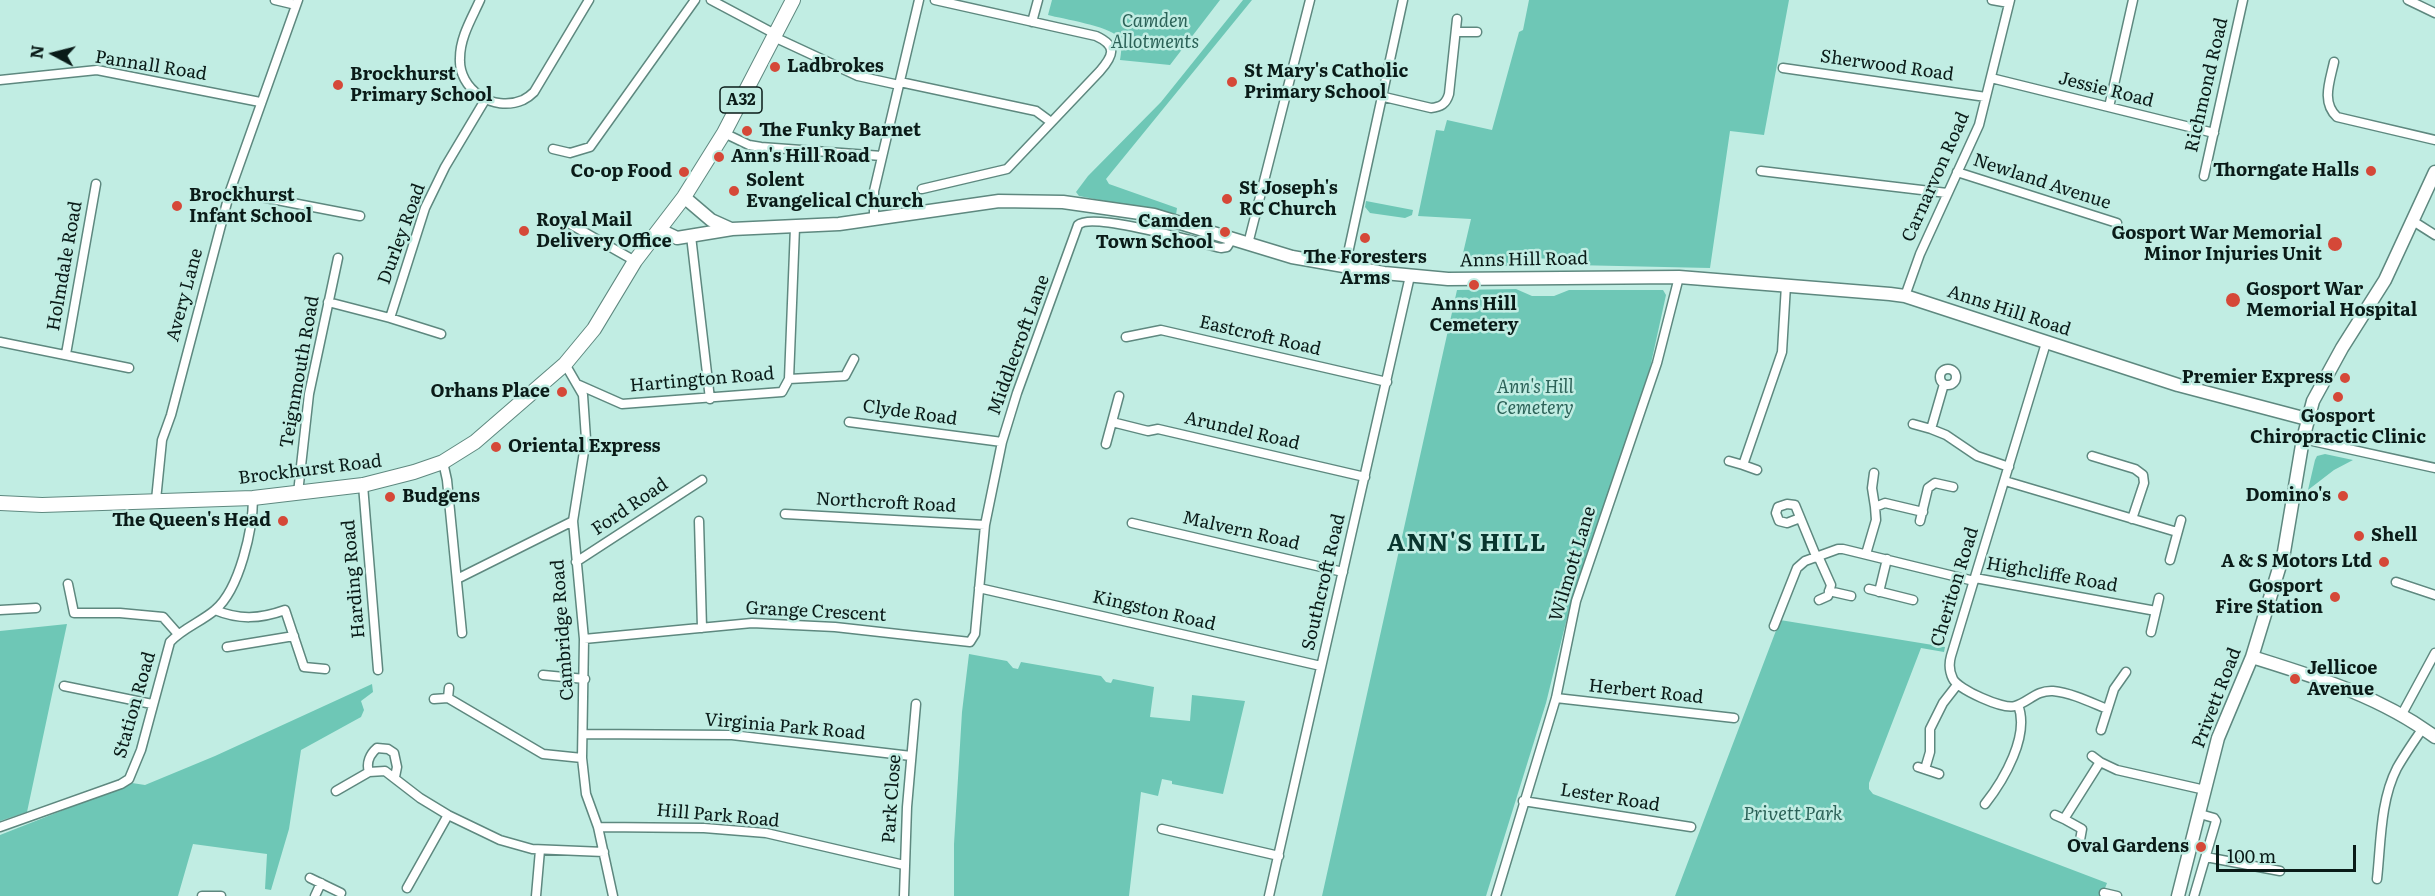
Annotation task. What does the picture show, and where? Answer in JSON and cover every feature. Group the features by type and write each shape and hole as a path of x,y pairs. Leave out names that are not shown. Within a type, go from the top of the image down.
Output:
{"main road":[{"name":"A32","path":"660,230 684,197 724,133 793,0"},
{"name":"Brockhurst Road","path":"0,503 42,505 253,498 363,484 414,472 443,462 475,442 565,364 594,329 634,261 660,230"}],"street":[{"path":"275,0 297,2"},
{"path":"480,0 463,38 459,58 461,72 468,86 484,100 505,102 521,101 534,92 589,0"},
{"path":"553,149 570,153 590,147 695,0"},
{"path":"711,0 774,35 858,76 1036,111 1050,122"},
{"path":"874,219 874,191 919,0"},
{"path":"922,189 1007,169 1107,62 1111,51 1110,46 1104,40 1096,36 935,0"},
{"path":"1032,22 1038,0"},
{"path":"1248,244 1310,0"},
{"path":"1345,267 1380,96 1403,0"},
{"path":"1992,0 2009,2"},
{"path":"2109,107 2133,0"},
{"name":"Richmond Road","path":"2204,176 2243,0"},
{"path":"2408,0 2435,12"},
{"name":"Avery Lane","path":"156,500 164,435 230,191 297,2"},
{"name":"Carnarvon Road","path":"1905,296 1920,254 1976,132 2009,2"},
{"path":"1380,96 1431,108 1444,104 1449,94 1457,19"},
{"path":"1457,32 1478,32"},
{"path":"2334,62 2328,102 2331,111 2337,117 2435,140"},
{"name":"Sherwood Road","path":"1783,68 1986,98"},
{"name":"Pannall Road","path":"0,80 97,70 260,102"},
{"name":"Jessie Road","path":"1991,78 2214,133"},
{"name":"Durley Road","path":"390,318 425,208 484,100"},
{"path":"724,133 749,145 761,147 882,156"},
{"path":"1761,171 1947,193"},
{"name":"Newland Avenue","path":"1957,172 2116,223"},
{"name":"Privett Road","path":"2178,896 2218,738 2252,657 2284,552 2307,419 2321,383 2385,280 2435,172"},
{"name":"Holmdale Road","path":"66,354 96,184"},
{"path":"230,191 360,216"},
{"name":"Anns Hill Road","path":"684,197 711,220 732,229"},
{"name":"Anns Hill Road","path":"660,230 673,238 732,229 795,227 874,219 974,203 1032,200 1132,210 1176,220 1292,257 1410,276 1442,279 1679,277 1905,296 2178,385 2307,419"},
{"path":"563,220 634,261"},
{"path":"2413,221 2435,235"},
{"name":"Middlecroft Lane","path":"973,639 985,525 1002,442 1017,393 1076,229 1081,222 1097,222 1151,231 1221,248 1227,247 1232,239"},
{"path":"795,227 789,379 845,376 854,359"},
{"path":"691,236 710,399"},
{"name":"Teignmouth Road","path":"298,493 309,394 338,258"},
{"name":"Southcroft Road","path":"1269,896 1410,276"},
{"name":"Wilmott Lane","path":"1496,896 1556,698 1576,601 1657,363 1679,277"},
{"path":"1743,465 1782,352 1786,285"},
{"path":"328,302 441,334"},
{"name":"Eastcroft Road","path":"1126,337 1161,330 1387,382"},
{"path":"0,342 129,368"},
{"name":"Cheriton Road","path":"1957,685 1950,672 1949,663 2046,343"},
{"name":"Cambridge Road","path":"565,364 583,394 586,439 573,521 584,639 582,758 586,794 598,827 613,896"},
{"name":"Hartington Road","path":"579,386 622,404 782,392 789,379"},
{"path":"1931,429 1944,384"},
{"path":"1106,444 1119,396"},
{"name":"Clyde Road","path":"849,422 1002,442"},
{"name":"Arundel Road","path":"1112,422 1148,430 1158,429 1365,477"},
{"path":"1913,424 1946,435 1986,460 2009,467"},
{"path":"2303,439 2435,468"},
{"path":"2092,456 2135,469 2144,475 2144,483 2132,519"},
{"path":"1729,461 1757,470"},
{"path":"443,462 447,480 462,633"},
{"path":"1866,554 1876,520 1872,488 1874,473"},
{"name":"Ford Road","path":"576,561 702,480"},
{"path":"2005,481 2177,532"},
{"path":"1875,507 1885,503 1921,516 1928,488 1935,483 1953,487"},
{"name":"Harding Road","path":"363,484 378,670"},
{"path":"68,584 74,613 120,613 162,617 177,634 215,610 229,590 248,545 253,498"},
{"name":"Northcroft Road","path":"785,514 985,525"},
{"path":"1800,518 1831,585 1828,596 1819,600"},
{"path":"2170,560 2181,520"},
{"path":"457,579 573,521"},
{"path":"699,521 702,628"},
{"name":"Malvern Road","path":"1132,523 1343,572"},
{"name":"Highcliffe Road","path":"1817,556 1843,549 1974,580 2156,611"},
{"path":"1774,626 1797,568 1805,561 1817,556"},
{"path":"1879,592 1887,559"},
{"path":"2396,582 2435,596"},
{"name":"Kingston Road","path":"979,588 1321,666"},
{"path":"1869,589 1913,600"},
{"path":"1829,591 1851,596"},
{"path":"2151,632 2159,598"},
{"path":"0,610 36,608"},
{"path":"215,610 228,616 249,618 266,617 285,610 304,667 325,669"},
{"name":"Grange Crescent","path":"584,639 763,623 890,632 964,643 973,639"},
{"name":"Station Road","path":"0,826 121,784 129,778 141,750 165,655 170,642 177,634"},
{"path":"227,647 294,636"},
{"path":"2402,714 2435,653"},
{"path":"2252,657 2374,699 2402,714 2435,737"},
{"path":"2100,730 2114,689 2126,672"},
{"path":"543,675 585,679"},
{"path":"1939,774 1922,768 1930,752 1930,729 1943,703 1957,685 2005,706 2018,705 2037,693 2052,691 2068,694 2107,709"},
{"path":"64,686 152,704"},
{"path":"448,698 449,688"},
{"path":"434,699 448,698 543,754 582,758"},
{"name":"Herbert Road","path":"1556,698 1734,718"},
{"name":"Park Close","path":"904,896 904,865 916,704"},
{"path":"1985,804 2004,776 2015,748 2022,724 2018,705"},
{"path":"2377,879 2384,813 2390,789 2397,769 2423,728"},
{"name":"Virginia Park Road","path":"584,734 732,735 911,756"},
{"path":"369,772 368,762 372,753 377,748 383,747 392,751 396,756 395,777"},
{"path":"2091,756 2117,770 2205,790"},
{"path":"2064,819 2100,762"},
{"path":"336,791 369,772 381,770 395,777 420,798 448,815 501,840 540,850 604,852"},
{"name":"Lester Road","path":"1523,801 1691,827"},
{"path":"2194,896 2216,820 2200,814"},
{"path":"407,888 448,815"},
{"path":"2055,815 2082,829 2080,840"},
{"name":"Hill Park Road","path":"598,827 656,826 766,833 904,865"},
{"path":"1162,829 1279,855"},
{"path":"536,896 540,850"},
{"path":"2206,857 2281,872"},
{"path":"310,878 341,893"},
{"path":"315,896 321,884"},
{"path":"2104,893 2117,896"},
{"path":"202,896 221,896"}],"green space":[{"name":"Camden Allotments","path":"1052,0 1220,0 1170,65 1120,60 1121,45 1118,37 1096,26 1048,15"},
{"path":"1243,0 1252,0 1106,179 1109,184 1177,208 1176,215 1079,196 1076,192 1088,176 1161,102"},
{"path":"1529,0 1789,0 1764,135 1730,131 1710,268 1573,265 1561,259 1523,258 1511,266 1460,266 1471,219 1418,216 1436,130 1444,131 1447,120 1492,130 1519,32 1523,30"},
{"path":"1366,201 1413,210 1412,215 1405,218 1370,213 1365,207"},
{"name":"Ann's Hill Cemetery","path":"1516,289 1532,296 1554,296 1569,290 1663,290 1666,295 1650,368 1566,622 1546,703 1486,896 1322,896 1457,290"},
{"path":"2325,454 2353,460 2334,470 2308,490 2315,460 2317,456"},
{"name":"Privett Park","path":"1780,620 1945,647 1944,652 1921,648 1869,783 1869,789 1873,794 2107,883 2102,896 1675,896"},
{"path":"67,624 27,812 0,821 0,631"},
{"path":"969,654 1007,661 1013,668 1018,669 1021,662 1101,676 1106,682 1111,683 1113,679 1154,687 1150,717 1190,721 1192,695 1245,701 1223,794 1172,784 1172,781 1162,779 1158,796 1141,792 1129,896 954,896 954,844 962,712"},
{"path":"372,684 373,692 361,701 364,710 361,717 301,750 289,829 271,890 265,889 267,854 193,844 178,896 0,896 0,835 132,783 145,785 215,756"}],"place":[{"name":"Ladbrokes","path":"775,67"},
{"name":"St Mary's Catholic Primary School","path":"1232,82"},
{"name":"Brockhurst Primary School","path":"338,85"},
{"name":"The Funky Barnet","path":"747,131"},
{"name":"Ann's Hill Road","path":"719,157"},
{"name":"Thorngate Halls","path":"2371,171"},
{"name":"Co-op Food","path":"684,172"},
{"name":"Solent Evangelical Church","path":"734,191"},
{"name":"St Joseph's RC Church","path":"1227,199"},
{"name":"Brockhurst Infant School","path":"177,206"},
{"name":"Royal Mail Delivery Office","path":"524,231"},
{"name":"Camden Town School","path":"1225,232"},
{"name":"The Foresters Arms","path":"1365,238"},
{"name":"Gosport War Memorial Minor Injuries Unit","path":"2335,244"},
{"name":"Anns Hill Cemetery","path":"1474,285"},
{"name":"Gosport War Memorial Hospital","path":"2233,300"},
{"name":"Premier Express","path":"2345,378"},
{"name":"Orhans Place","path":"562,392"},
{"name":"Gosport Chiropractic Clinic","path":"2338,397"},
{"name":"Oriental Express","path":"496,447"},
{"name":"Domino's","path":"2343,496"},
{"name":"Budgens","path":"390,497"},
{"name":"The Queen's Head","path":"283,521"},
{"name":"Shell","path":"2359,536"},
{"name":"A & S Motors Ltd","path":"2384,562"},
{"name":"Gosport Fire Station","path":"2335,597"},
{"name":"Jellicoe Avenue","path":"2295,679"},
{"name":"Oval Gardens","path":"2201,847"}],"district":[{"name":"ANN'S HILL","path":"1467,544"}]}
